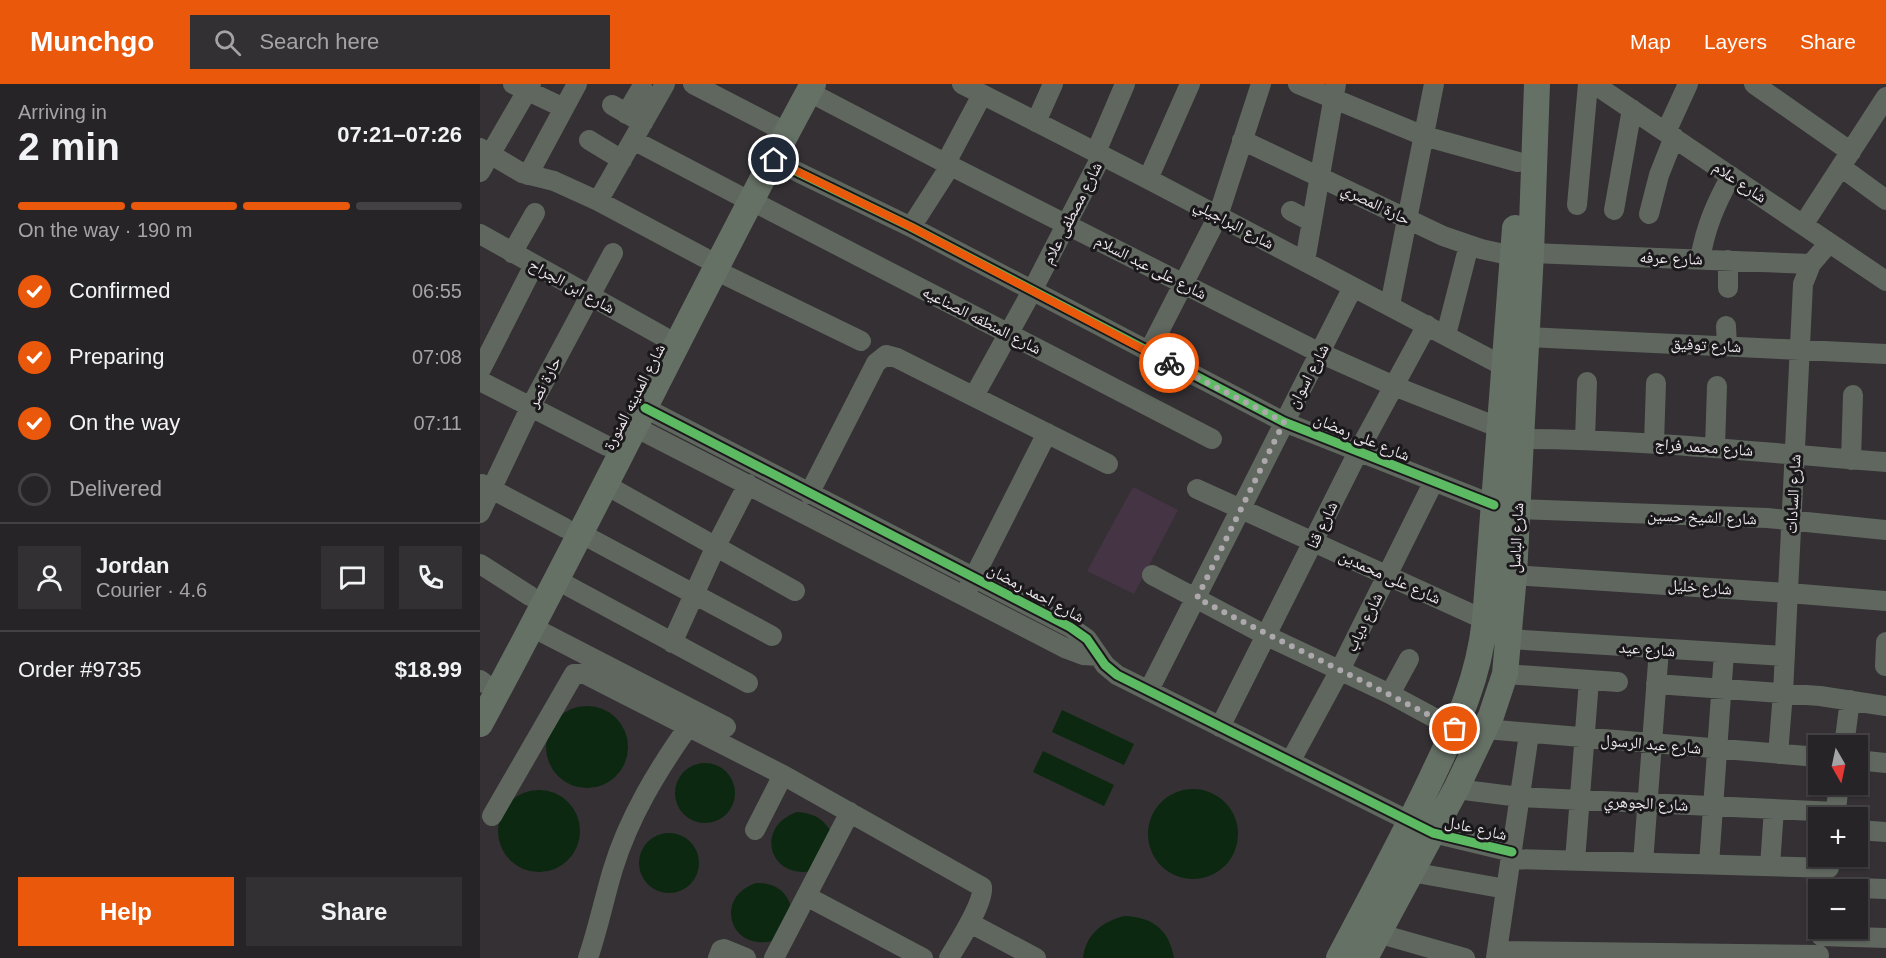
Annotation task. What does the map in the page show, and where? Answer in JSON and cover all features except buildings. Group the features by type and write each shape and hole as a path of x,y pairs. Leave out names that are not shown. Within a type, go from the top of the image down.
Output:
{"main road":[{"name":"شارع الباسل","path":"1515,368 1527,337 1518,162 1522,84"},
{"name":"شارع الباسل","path":"1339,958 1411,822 1455,729 1472,687 1483,643 1505,507 1522,254 1537,84"},
{"name":"شارع المدينه المنورة","path":"481,685 530,596 572,531 606,485 640,418 710,264 745,198 774,126 806,86"},
{"name":"شارع المدينه المنورة","path":"745,198 774,160 806,86"},
{"name":"شارع المدينه المنورة","path":"480,724 557,580 572,531 607,446 664,337 710,264"},
{"name":"شارع الباسل","path":"1365,958 1456,789 1497,702 1509,639 1514,575 1505,507"}],"street":[{"path":"528,175 577,84"},
{"path":"629,120 665,84"},
{"path":"693,84 774,126"},
{"name":"شارع البراجيلي","path":"962,84 1099,153 1446,335 1515,368"},
{"path":"1036,122 1053,84"},
{"name":"شارع مصطفى علام","path":"974,396 1066,224 1099,153 1125,84"},
{"path":"1148,179 1190,84"},
{"path":"1148,353 1218,216 1261,84"},
{"path":"1298,84 1335,91 1424,136 1518,162"},
{"path":"1390,305 1434,84"},
{"path":"1577,205 1588,84"},
{"name":"شارع علام","path":"1594,84 1623,97 1670,135 1886,281"},
{"path":"1650,214 1670,135 1688,84"},
{"path":"1754,84 1846,159 1886,200"},
{"path":"480,172 485,151 524,86 564,108"},
{"name":"شارع على عبد السلام","path":"806,86 947,164 1320,353 1510,434"},
{"path":"598,201 622,160 629,120 642,87"},
{"path":"1305,261 1335,91"},
{"path":"911,227 945,174 947,164 982,95"},
{"path":"1614,210 1623,97"},
{"path":"1803,225 1886,97"},
{"name":"شارع المنطقه الصناعيه","path":"629,120 745,198 1212,439"},
{"path":"589,140 622,160"},
{"name":"حارة المصري","path":"1242,141 1443,236 1469,245 1522,254"},
{"path":"485,151 528,175 550,180 598,201 710,264 861,341"},
{"name":"شارع على رمضان","path":"774,160 911,227 1148,353 1284,422 1358,453 1505,507"},
{"path":"1700,259 1707,224 1731,176"},
{"path":"1291,211 1312,222"},
{"path":"512,253 535,213"},
{"name":"شارع ابن الجراح","path":"480,234 664,337"},
{"name":"شارع السادات","path":"1778,754 1784,693 1803,284 1810,264 1829,243"},
{"path":"1446,335 1469,245"},
{"name":"حارة نصر","path":"480,513 486,486 612,253"},
{"name":"شارع عرفه","path":"1522,254 1810,264"},
{"path":"1728,260 1728,288"},
{"path":"480,371 534,265"},
{"name":"شارع اسوان","path":"1149,690 1353,286"},
{"name":"شارع قنا","path":"1220,726 1358,453 1427,325"},
{"path":"1726,326 1727,346"},
{"name":"شارع توفيق","path":"1527,337 1886,354"},
{"path":"809,494 876,363 886,355 897,358 1108,464"},
{"path":"480,381 607,446"},
{"path":"1585,439 1587,382"},
{"path":"1654,443 1656,383"},
{"path":"1715,447 1717,386"},
{"path":"1851,460 1853,395"},
{"name":"شارع احمد رمضان","path":"640,418 748,484 1075,652 1099,656"},
{"name":"شارع احمد رمضان","path":"640,418 809,494 974,577 1079,632 1113,672 1433,833"},
{"path":"964,596 1047,433"},
{"name":"شارع محمد فراج","path":"1510,434 1715,447 1886,462"},
{"name":"شارع دياب","path":"1290,762 1341,670 1434,481"},
{"path":"672,643 716,546 748,484"},
{"path":"606,485 795,591"},
{"path":"486,486 772,636"},
{"name":"شارع على محمدين","path":"1197,489 1485,620"},
{"name":"شارع الشيخ حسين","path":"1505,507 1767,518 1886,530"},
{"path":"480,564 530,596"},
{"path":"1152,575 1267,636 1390,694 1455,729"},
{"name":"شارع خليل","path":"1514,575 1886,601"},
{"path":"557,580 748,683"},
{"path":"532,627 726,727"},
{"name":"شارع عيد","path":"1509,639 1785,656"},
{"path":"1885,666 1886,642"},
{"path":"1643,862 1659,649"},
{"path":"1709,864 1724,653"},
{"path":"1390,694 1409,659"},
{"path":"492,816 574,674 585,674 783,776 982,887 982,894 970,923 949,958"},
{"path":"1504,674 1618,682"},
{"path":"1575,861 1589,680"},
{"path":"1656,684 1784,693 1886,706"},
{"path":"1845,735 1850,700"},
{"path":"588,958 614,868 629,829 658,771 688,727"},
{"name":"شارع عبد الرسول","path":"1485,729 1808,756"},
{"path":"1529,734 1497,954 1700,956 1886,938"},
{"path":"1868,761 1886,763"},
{"path":"755,830 783,776"},
{"name":"شارع الجوهري","path":"1456,789 1520,798 1808,812"},
{"path":"1770,866 1774,809"},
{"path":"774,958 850,812"},
{"path":"1868,831 1886,832"},
{"name":"شارع عادل","path":"1433,833 1511,855 1575,861 1770,866 1828,875 1886,889"},
{"path":"1411,873 1506,888"},
{"path":"807,897 923,958"},
{"path":"970,923 1035,958"},
{"path":"1377,933 1465,958"},
{"path":"718,958 721,950 724,949 746,958"}],"shaded area":[{"path":"1133,487 1178,510 1134,594 1087,571"},
{"path":"587,706 603,709 616,718 625,731 628,747 625,763 616,776 603,785 587,788 571,785 558,776 549,763 546,747 549,731 558,718 571,709"},
{"path":"1062,710 1134,744 1124,765 1052,732"},
{"path":"1043,751 1114,785 1104,806 1033,772"},
{"path":"699,763 711,763 722,768 730,776 735,793 733,805 722,818 711,823 699,823 688,818 680,810 675,799 675,787 680,776 688,768"},
{"path":"1193,789 1210,792 1225,802 1235,817 1238,834 1235,851 1225,866 1210,876 1193,879 1176,876 1161,866 1151,851 1148,834 1151,817 1161,802 1176,792"},
{"path":"539,790 555,793 568,802 577,815 580,831 577,847 568,860 555,869 539,872 523,869 510,860 501,847 498,831 501,815 510,802 523,793"},
{"path":"797,812 816,816 830,830 813,871 798,872 786,868 777,860 772,850 775,829 784,819"},
{"path":"663,833 675,833 686,838 694,846 699,863 697,875 686,888 675,893 663,893 652,888 644,880 639,869 639,857 644,846 652,838"},
{"path":"756,883 780,889 792,910 772,941 757,942 745,938 737,931 732,921 731,910 735,899 743,890"},
{"path":"1124,916 1143,919 1158,926 1168,939 1174,958 1083,958 1088,942 1096,930"}],"cycle path":[{"path":"773,160 911,227 1284,422 1494,505"},
{"path":"645,408 1070,627 1087,639 1105,665 1117,675 1433,833 1512,852"}],"way so far":[{"path":"1169,363 1284,422 1197,598 1267,636 1390,694 1455,729"}],"route":[{"path":"774,160 911,227 1169,363"}]}
